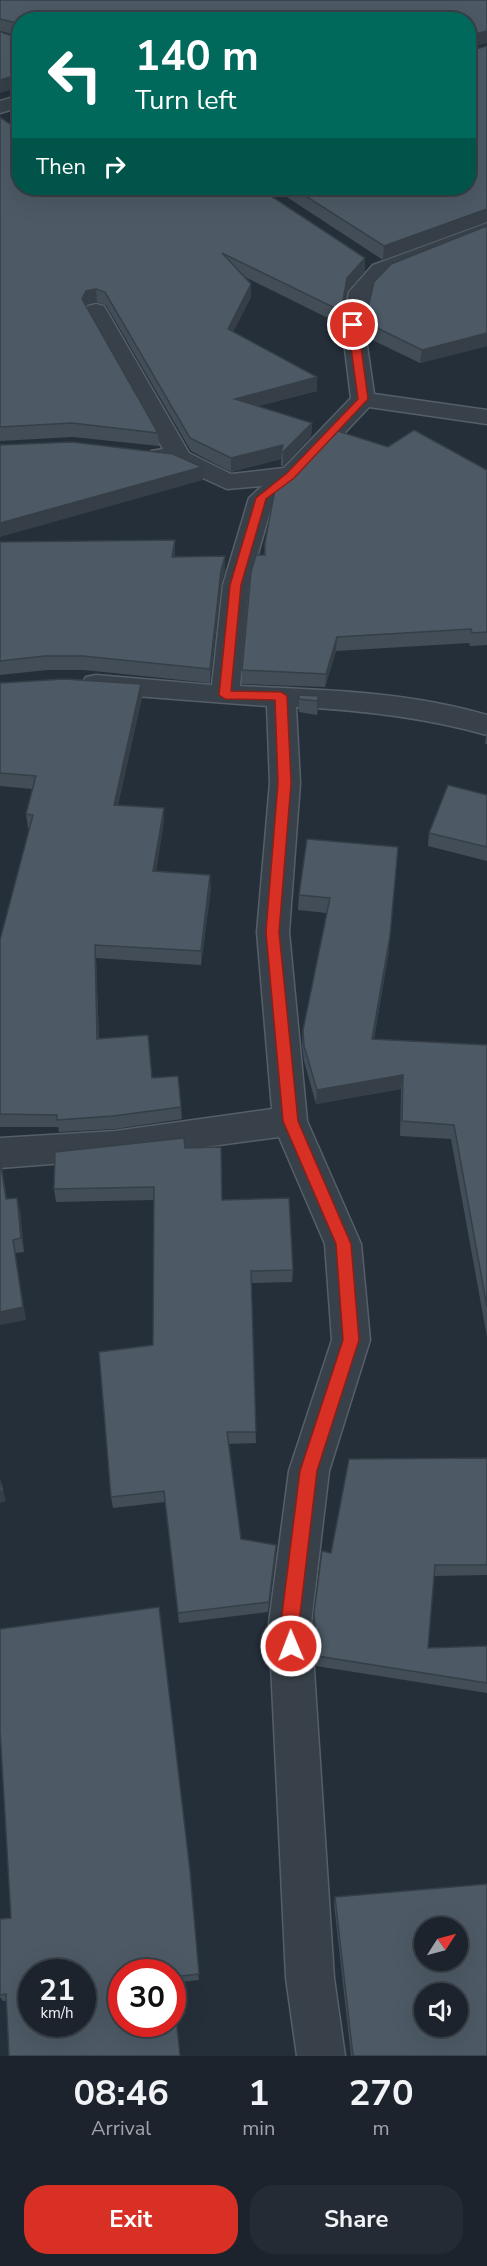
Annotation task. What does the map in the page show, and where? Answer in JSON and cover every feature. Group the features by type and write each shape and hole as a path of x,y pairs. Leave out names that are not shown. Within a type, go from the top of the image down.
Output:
{"street":[{"path":"363,399 353,325 360,292 381,270 487,229"},
{"path":"362,257 381,270"},
{"path":"96,311 180,458"},
{"path":"363,399 487,417"},
{"path":"225,695 236,585 261,498 291,476 363,399"},
{"path":"133,453 180,458 261,498"},
{"path":"227,482 291,476"},
{"path":"76,682 225,695 281,696 403,705 461,716 487,725"},
{"path":"281,696 285,783 273,932 290,1121 343,1244 351,1340 309,1471 290,1623 310,1978 321,2056"},
{"path":"0,1153 115,1145 290,1121"}],"building":[{"path":"0,0 487,0 487,31 476,34 476,12 12,12 12,22 0,19"},
{"path":"0,32 12,36 12,76 0,80"},
{"path":"487,46 487,209 384,246 304,195 476,195 476,49"},
{"path":"0,117 12,125 12,195 270,195 365,258 347,278 341,311 222,253 251,284 228,329 317,377 235,399 312,423 283,452 281,452 283,445 231,458 190,438 105,292 96,289 86,291 82,299 158,433 72,423 0,427"},
{"path":"487,226 487,333 422,350 369,324 367,312 374,282 391,264"},
{"path":"414,430 487,470 487,632 472,633 471,629 337,637 326,674 242,670 251,572 256,555 265,555 275,489 302,468 338,431 388,447"},
{"path":"72,442 173,454 202,467 0,523 0,445"},
{"path":"175,540 172,557 225,556 221,571 210,669 83,656 45,656 0,661 0,542"},
{"path":"64,679 141,684 114,805 164,808 153,871 210,875 201,951 95,945 97,1039 148,1035 152,1078 178,1076 181,1107 113,1116 57,1120 57,1115 0,1114 0,940 33,815 26,814 36,776 0,773 0,683"},
{"path":"299,695 319,696 317,701 299,699"},
{"path":"448,785 487,795 487,847 429,833"},
{"path":"307,839 398,847 390,936 372,1039 487,1045 487,1307 454,1125 402,1121 403,1075 317,1090 304,1046 303,1030 330,898 299,895"},
{"path":"184,1138 185,1148 221,1147 222,1200 289,1198 293,1270 251,1271 256,1432 227,1432 241,1539 276,1545 269,1602 178,1613 164,1491 111,1497 99,1352 153,1345 154,1187 54,1189 55,1152"},
{"path":"0,1159 6,1199 17,1198 21,1238 13,1240 23,1307 0,1312"},
{"path":"487,1458 487,1565 435,1565 428,1648 487,1646 487,1683 317,1656 314,1613 322,1551 331,1553 349,1459"},
{"path":"159,1607 190,1871 199,1974 186,1975 186,1959 108,1959 108,2037 178,2037 180,2056 9,2056 6,1994 0,1995 0,1919 11,1918 0,1730 0,1629"},
{"path":"487,1884 487,2056 353,2056 335,1897"}],"route":[{"path":"291,1646 290,1623 309,1471 351,1340 343,1244 290,1121 273,932 285,783 281,696 225,695 236,585 261,498 291,476 363,399 353,325"}]}
